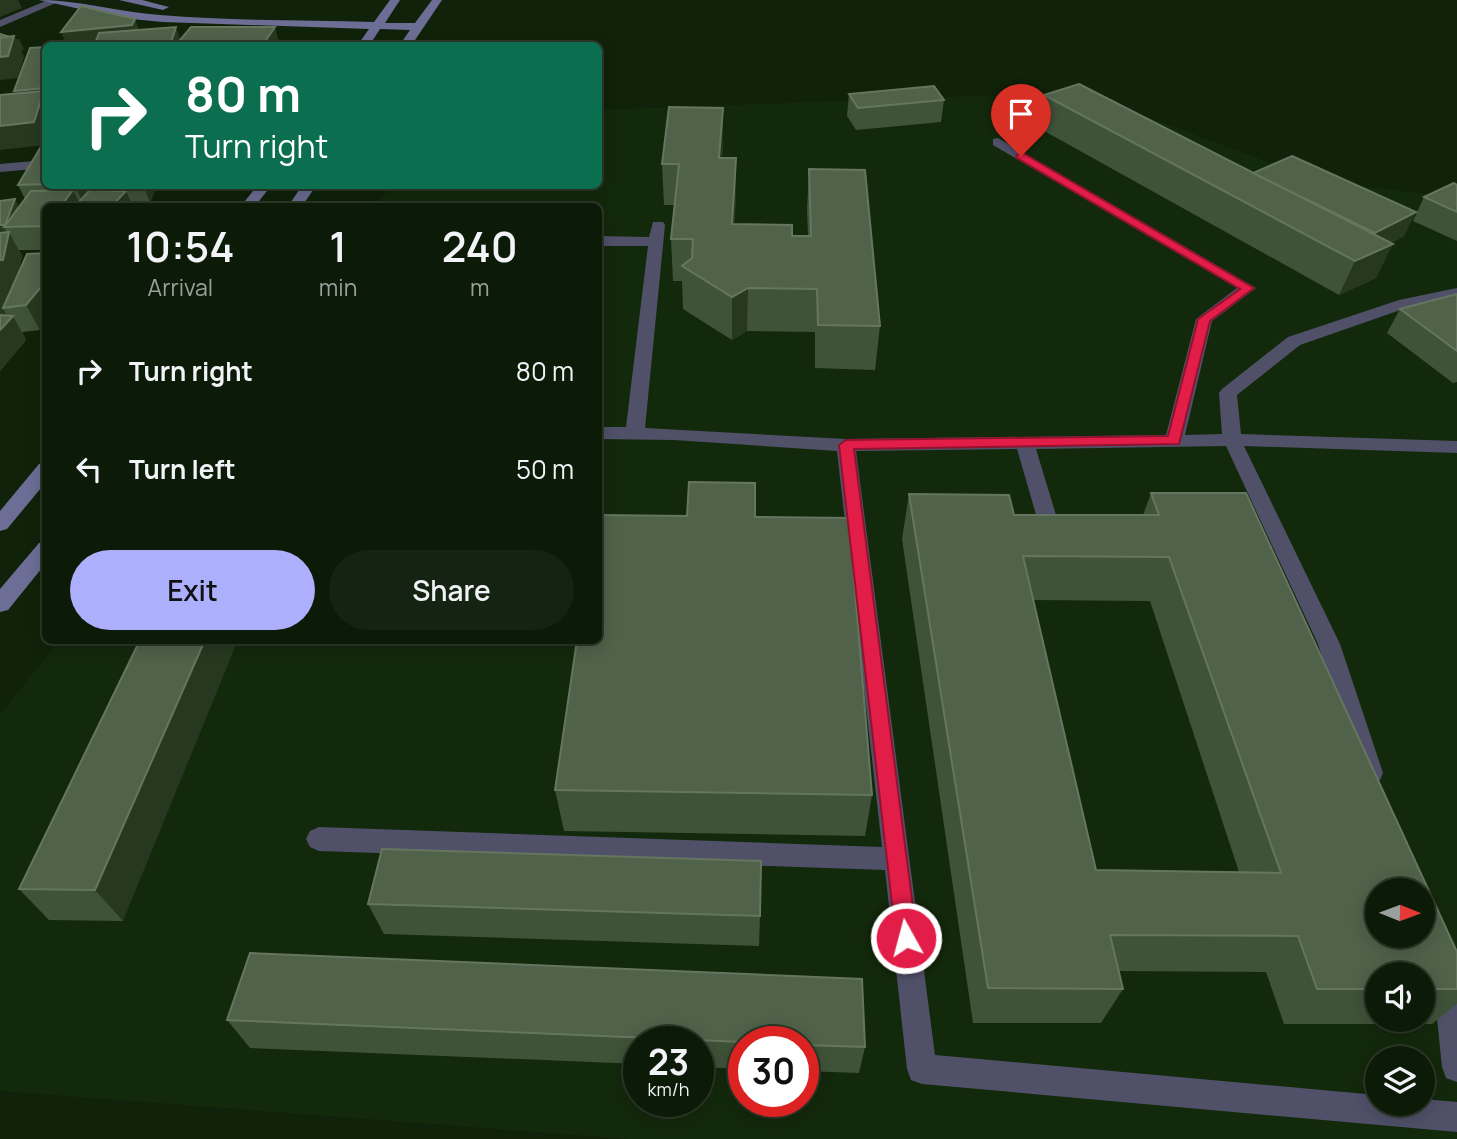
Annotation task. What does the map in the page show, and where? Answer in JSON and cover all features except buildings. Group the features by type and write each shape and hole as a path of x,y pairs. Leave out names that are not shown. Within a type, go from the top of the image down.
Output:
{"main road":[{"path":"124,0 167,7 427,15"},
{"path":"366,42 395,0"},
{"path":"408,42 437,0"},
{"path":"48,1 121,15 163,19 418,27"},
{"path":"250,203 262,189"},
{"path":"0,524 42,475"},
{"path":"0,604 42,553"}],"street":[{"path":"0,24 48,1"},
{"path":"998,142 1248,288 1205,319 1174,441"},
{"path":"0,169 42,164"},
{"path":"602,241 657,234 635,433"},
{"path":"1380,800 1329,644 1233,440 1227,393 1294,341 1405,303 1457,292"},
{"path":"602,433 846,445 1233,440 1457,447"},
{"path":"1025,443 1049,525"},
{"path":"846,445 922,1069 1457,1117"},
{"path":"319,839 897,859"},
{"path":"1429,948 1451,1017 1457,1067"}],"shaded area":[{"path":"1081,92 1319,181 1444,196 1457,201 1457,1139 627,1139 0,1091 0,715 56,644 602,644 602,203 378,203 388,189 602,189 602,110"}],"route":[{"path":"906,938 846,445 1174,441 1205,319 1248,288 1021,156"}]}
